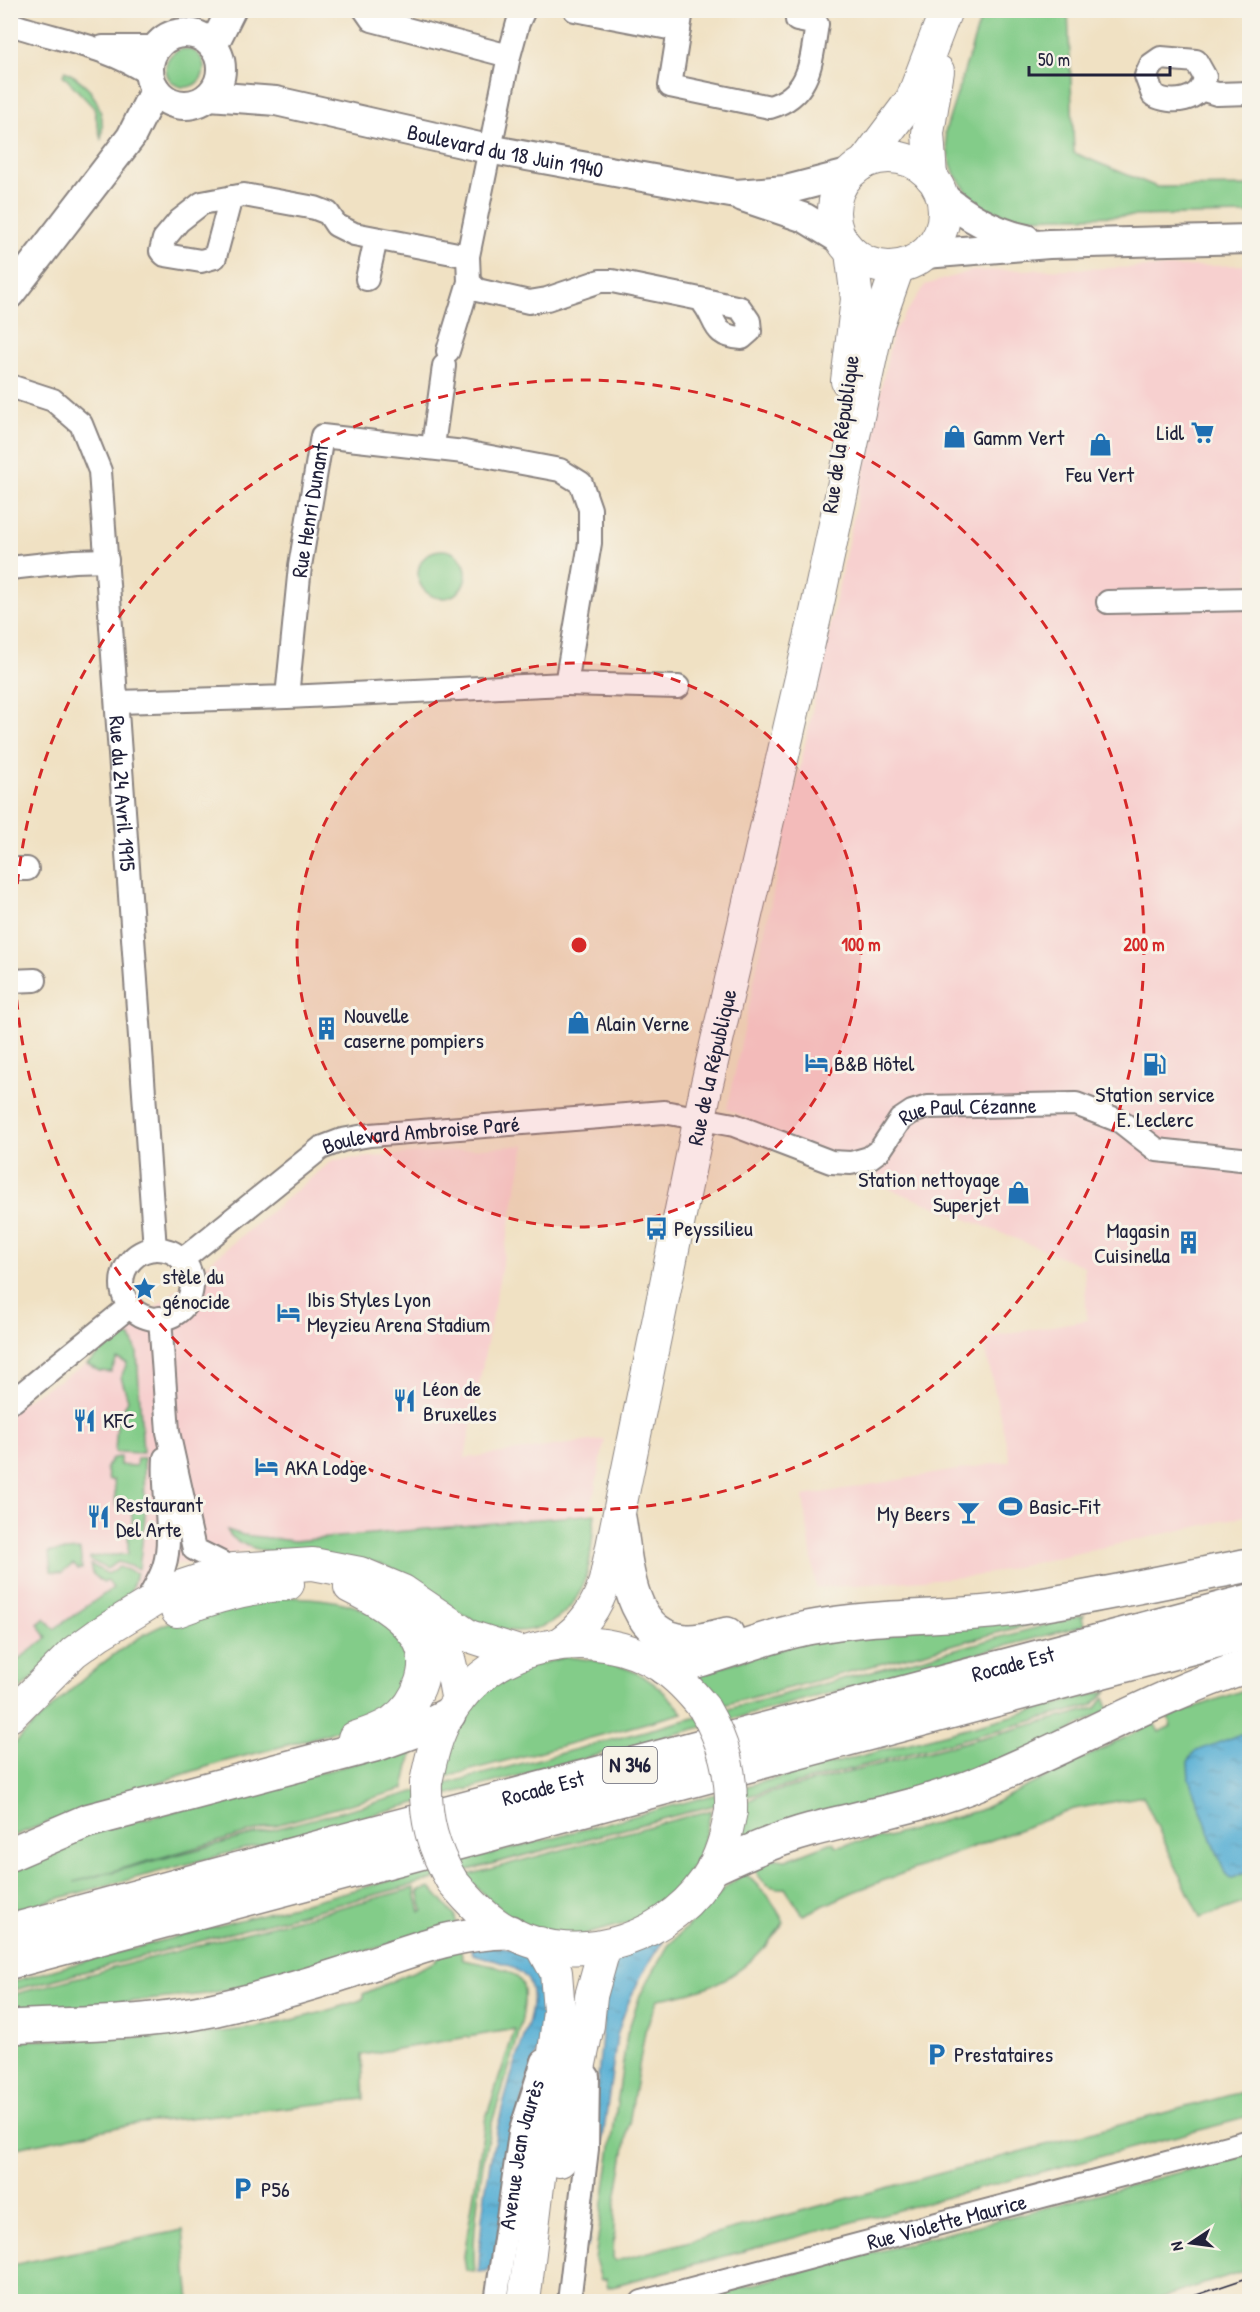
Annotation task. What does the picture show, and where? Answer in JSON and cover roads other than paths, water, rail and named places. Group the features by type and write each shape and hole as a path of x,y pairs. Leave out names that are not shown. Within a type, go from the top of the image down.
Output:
{"highway":[{"path":"618,1518 634,1599 644,1618 658,1631 674,1639 687,1641 771,1624 812,1627"},
{"path":"659,1665 697,1661 765,1638 812,1627 850,1621 1008,1610 1250,1565"},
{"name":"Rocade Est","path":"10,1931 1250,1601"},
{"name":"Rocade Est","path":"10,1962 1250,1632"},
{"path":"713,1868 763,1845 809,1830 941,1797 982,1782 1179,1691 1250,1665"},
{"path":"10,1854 87,1821 378,1744 422,1728 454,1707"},
{"path":"10,2027 157,2019 231,2006 338,1975 452,1937 484,1932 525,1938"}],"main road":[{"path":"946,10 912,99 839,189 834,206 835,223 846,246 873,264 912,260 936,241 942,227 928,140 930,112 952,10"},
{"path":"856,169 882,157 900,158 918,165 936,186"},
{"name":"Rue de la République","path":"815,617 857,299 846,246"},
{"name":"Rue de la République","path":"560,1643 575,1632 599,1603 700,1119 815,617 878,324 912,260"},
{"name":"Rue de la République","path":"618,1518 620,1571 627,1616 639,1643 659,1665"},
{"path":"10,1716 74,1652 144,1605 234,1569 313,1564 360,1573 403,1591 469,1636 522,1653"},
{"path":"10,1737 61,1689 108,1650 140,1628 183,1591 306,1583 350,1587 393,1598 433,1627 445,1645 454,1707"},
{"path":"310,1761 347,1740 391,1723 405,1712 417,1693 424,1671 424,1652 415,1634 381,1603 350,1587"},
{"path":"560,1643 592,1643 624,1649 659,1665 686,1686 704,1708 715,1727 729,1768 731,1811 725,1840 713,1868 694,1896 668,1920 638,1937 605,1946 572,1948 525,1938 477,1910 452,1881 433,1844 426,1803 426,1783 433,1747 454,1707 487,1672 522,1653 560,1643"},
{"name":"Avenue Jean Jaurès","path":"524,2301 559,2011 556,1972 525,1938"},
{"name":"Avenue Jean Jaurès","path":"540,2301 560,2161 588,2025 591,1996 605,1946"}],"street":[{"path":"96,47 131,63 161,89 197,103 209,96 216,86 208,48 215,10"},
{"path":"208,48 231,10"},
{"path":"365,10 372,20 509,57"},
{"path":"433,446 446,358 469,282 468,256 488,149 509,57 524,10"},
{"path":"575,10 681,20 670,86 770,107 784,103 799,91 808,70 817,24 797,20"},
{"path":"10,24 54,38 96,47 156,47"},
{"path":"161,89 149,65 156,47 172,35 208,48"},
{"name":"Boulevard du 18 Juin 1940","path":"208,48 276,101"},
{"path":"10,294 131,137 161,89"},
{"path":"1201,89 1217,94 1250,93"},
{"name":"Boulevard du 18 Juin 1940","path":"209,96 276,101 488,149 736,194 756,203 805,218 846,246"},
{"name":"Boulevard du 18 Juin 1940","path":"736,194 786,190 856,169"},
{"path":"936,186 961,212 991,229 1049,244"},
{"path":"231,197 244,195 315,208 328,213 336,225 354,234 468,256"},
{"path":"367,279 375,238"},
{"path":"912,260 1049,244 1250,239"},
{"path":"469,282 477,290 529,302 547,299 600,281 612,281 700,299"},
{"name":"Rue du 24 Avril 1915","path":"10,386 53,400 81,424 100,471 155,1249"},
{"name":"Rue Henri Dunant","path":"287,697 300,566 322,436 433,446 560,470 581,483 590,509 590,543 566,684"},
{"path":"10,568 106,560"},
{"path":"1108,602 1250,599"},
{"path":"117,702 287,697 566,684 678,687"},
{"path":"10,981 35,980"},
{"name":"Rue Paul Cézanne","path":"700,1119 734,1125 831,1162 850,1163 869,1158 880,1150 900,1120 912,1112 928,1107 1076,1104 1120,1121 1157,1150 1250,1160"},
{"name":"Boulevard Ambroise Paré","path":"182,1260 302,1161 321,1148 342,1140 664,1112 700,1119"},
{"path":"155,1249 175,1253 182,1260 192,1280 191,1291 180,1310 160,1318 139,1313 130,1306 124,1297 123,1275 135,1256 155,1249"},
{"path":"13,1401 130,1306"},
{"path":"160,1318 168,1432 194,1549 183,1591"},
{"path":"168,1432 163,1481 167,1546 183,1591"},
{"path":"194,1549 234,1569"},
{"name":"Avenue Jean Jaurès","path":"496,2301 520,2133 559,2011"},
{"name":"Avenue Jean Jaurès","path":"568,2301 587,2149 588,2025"},
{"name":"Rue Violette Maurice","path":"642,2301 1250,2141"}],"water":[{"path":"1249,1731 1249,1871 1231,1879 1225,1873 1189,1779 1188,1763 1194,1752"},
{"path":"672,1928 639,1980 621,2021 588,2247 581,2246 606,1996 617,1961 624,1954"},
{"path":"491,1943 525,1954 536,1962 544,1975 548,2018 524,2092 493,2265 487,2271 479,2272 482,2216 491,2159 511,2076 532,2007 531,1990 525,1976 504,1963 473,1954 471,1944"}],"tram line":[{"path":"1176,2302 1250,2277"}],"place":[{"name":"Lidl","path":"1202,432"},
{"name":"Gamm Vert","path":"955,437"},
{"name":"Feu Vert","path":"1100,445"},
{"name":"Alain Verne","path":"578,1023"},
{"name":"Nouvelle caserne pompiers","path":"326,1028"},
{"name":"B&B Hôtel","path":"816,1063"},
{"name":"Station service E. Leclerc","path":"1155,1065"},
{"name":"Station nettoyage Superjet","path":"1018,1192"},
{"name":"Peyssilieu","path":"656,1228"},
{"name":"Magasin Cuisinella","path":"1188,1243"},
{"name":"stèle du génocide","path":"144,1289"},
{"name":"Ibis Styles Lyon Meyzieu Arena Stadium","path":"289,1312"},
{"name":"Léon de Bruxelles","path":"405,1401"},
{"name":"KFC","path":"85,1420"},
{"name":"AKA Lodge","path":"267,1467"},
{"name":"Basic-Fit","path":"1011,1506"},
{"name":"My Beers","path":"968,1513"},
{"name":"Restaurant Del Arte","path":"98,1517"},
{"name":"Prestataires","path":"936,2054"},
{"name":"P56","path":"243,2189"}]}
